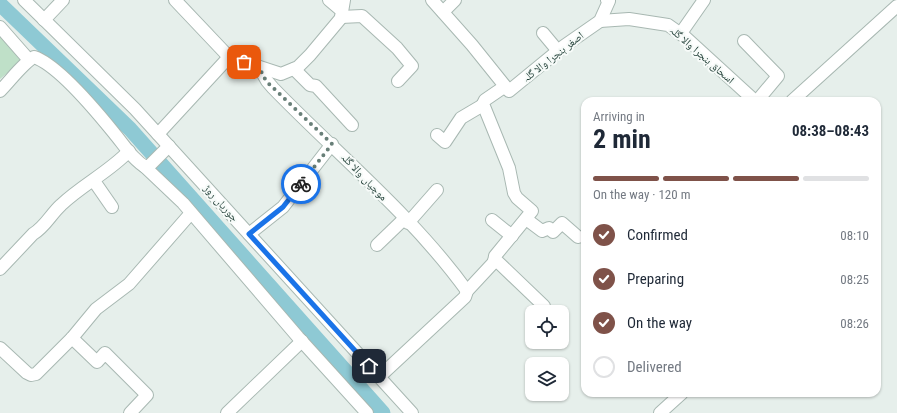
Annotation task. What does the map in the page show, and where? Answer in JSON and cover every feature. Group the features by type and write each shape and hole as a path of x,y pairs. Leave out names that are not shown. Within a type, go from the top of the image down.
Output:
{"street":[{"name":"جوریاں روڑ","path":"24,0 135,109 158,134 167,149 249,234 412,413"},
{"path":"44,20 63,0"},
{"path":"175,0 229,57 281,74 290,71"},
{"path":"329,0 342,9 362,16 397,48 412,66 398,81"},
{"path":"432,0 472,45 505,88"},
{"path":"443,12 455,0"},
{"path":"600,21 609,1 607,0"},
{"path":"681,33 704,0"},
{"path":"796,97 897,6"},
{"path":"273,88 290,71 310,55 342,9"},
{"name":"اسحاق ہنجرا والا گلہ","path":"600,21 628,19 668,25 681,33 752,97"},
{"name":"اصغر ہنجرا والا گلہ","path":"437,135 445,142 461,118 483,105 485,100 505,88 509,91 513,89 558,51 600,21"},
{"path":"0,27 29,60"},
{"path":"543,33 558,51"},
{"path":"744,41 778,76 760,97"},
{"path":"0,91 29,60 34,57 43,60 63,78 113,132 138,163 148,164 302,342 367,413"},
{"path":"158,134 229,57"},
{"name":"موچیاں والا گلہ","path":"259,67 266,81 332,144 448,264 467,291"},
{"path":"290,71 310,84 316,86 352,125"},
{"path":"379,377 465,297 467,291 494,261 495,256 532,211 517,198 514,193 509,168 483,105"},
{"path":"249,234 283,207 332,144"},
{"path":"148,164 167,149"},
{"path":"0,269 33,234 39,230 61,204 94,181 129,151"},
{"path":"94,181 112,207"},
{"path":"377,245 406,221 437,190"},
{"path":"0,348 21,368 33,376 72,338 96,309 129,284 191,213"},
{"path":"526,219 542,231 549,228 553,232 562,223 578,237"},
{"path":"492,220 512,236"},
{"path":"494,261 498,262 543,305"},
{"path":"72,338 97,362 105,353 147,395 130,413"},
{"path":"227,413 302,342"},
{"path":"660,413 678,397"}],"green space":[{"path":"0,32 24,59 0,79"}],"waterway":[{"path":"0,4 130,129 383,413"}],"way so far":[{"path":"244,62 259,67 266,81 332,144 301,184"}],"route":[{"path":"301,184 283,207 249,234 369,366"}]}
